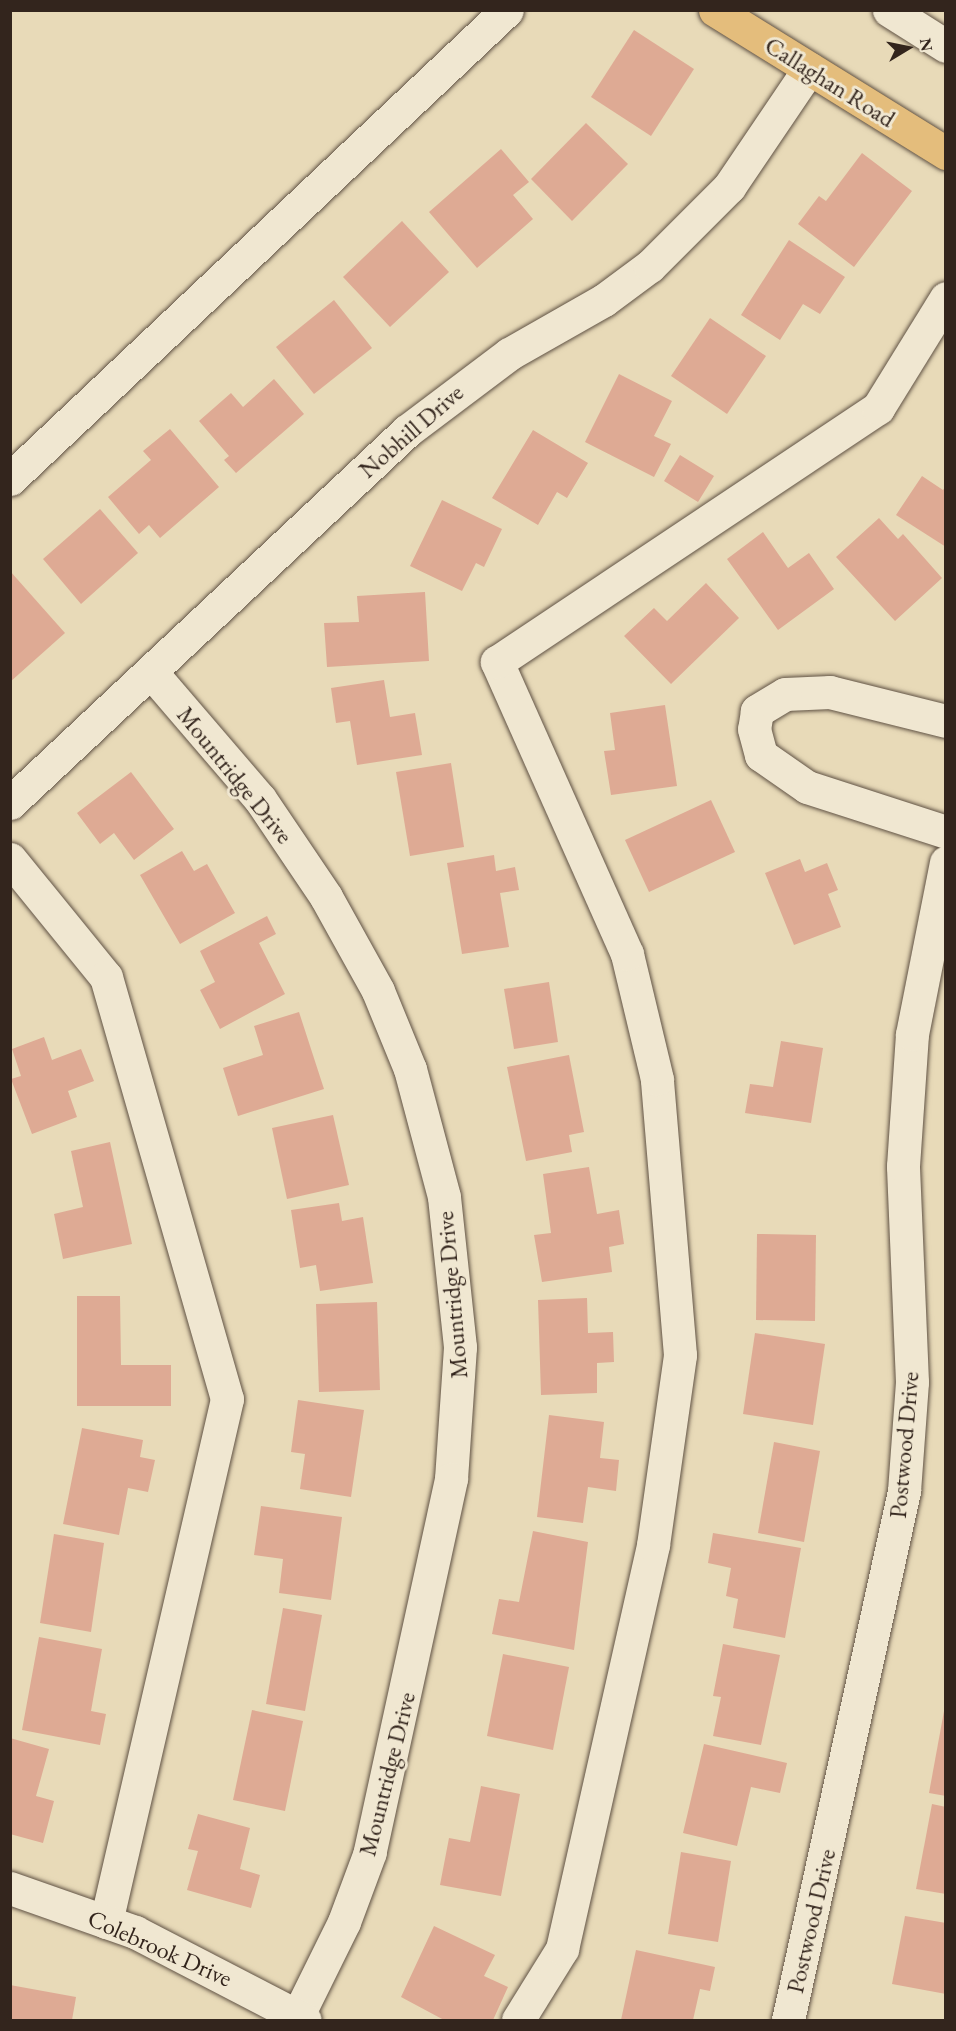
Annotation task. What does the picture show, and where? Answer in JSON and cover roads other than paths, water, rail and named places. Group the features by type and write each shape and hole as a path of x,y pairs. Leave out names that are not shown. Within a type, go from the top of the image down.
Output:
{"main road":[{"name":"Callaghan Road","path":"715,10 945,153"}],"street":[{"path":"10,479 507,10"},
{"path":"889,10 945,46"},
{"name":"Nobhill Drive","path":"10,803 456,390 604,300 659,258 729,187 809,69"},
{"path":"518,2020 562,1949 653,1545 680,1354 657,1079 627,954 497,662 878,408 945,298"},
{"name":"Mountridge Drive","path":"151,672 261,799 326,897 378,991 410,1069 444,1197 455,1301 460,1395 451,1479 398,1738 370,1852 344,1922 301,2018"},
{"path":"945,721 818,693 785,694 757,711 754,729 761,755 807,787 945,832"},
{"path":"10,859 106,978 227,1399 106,1922"},
{"name":"Postwood Drive","path":"788,2020 904,1491 912,1383 903,1166 906,1111 912,1034 945,862"},
{"name":"Colebrook Drive","path":"10,1888 106,1922 301,2018"}]}
